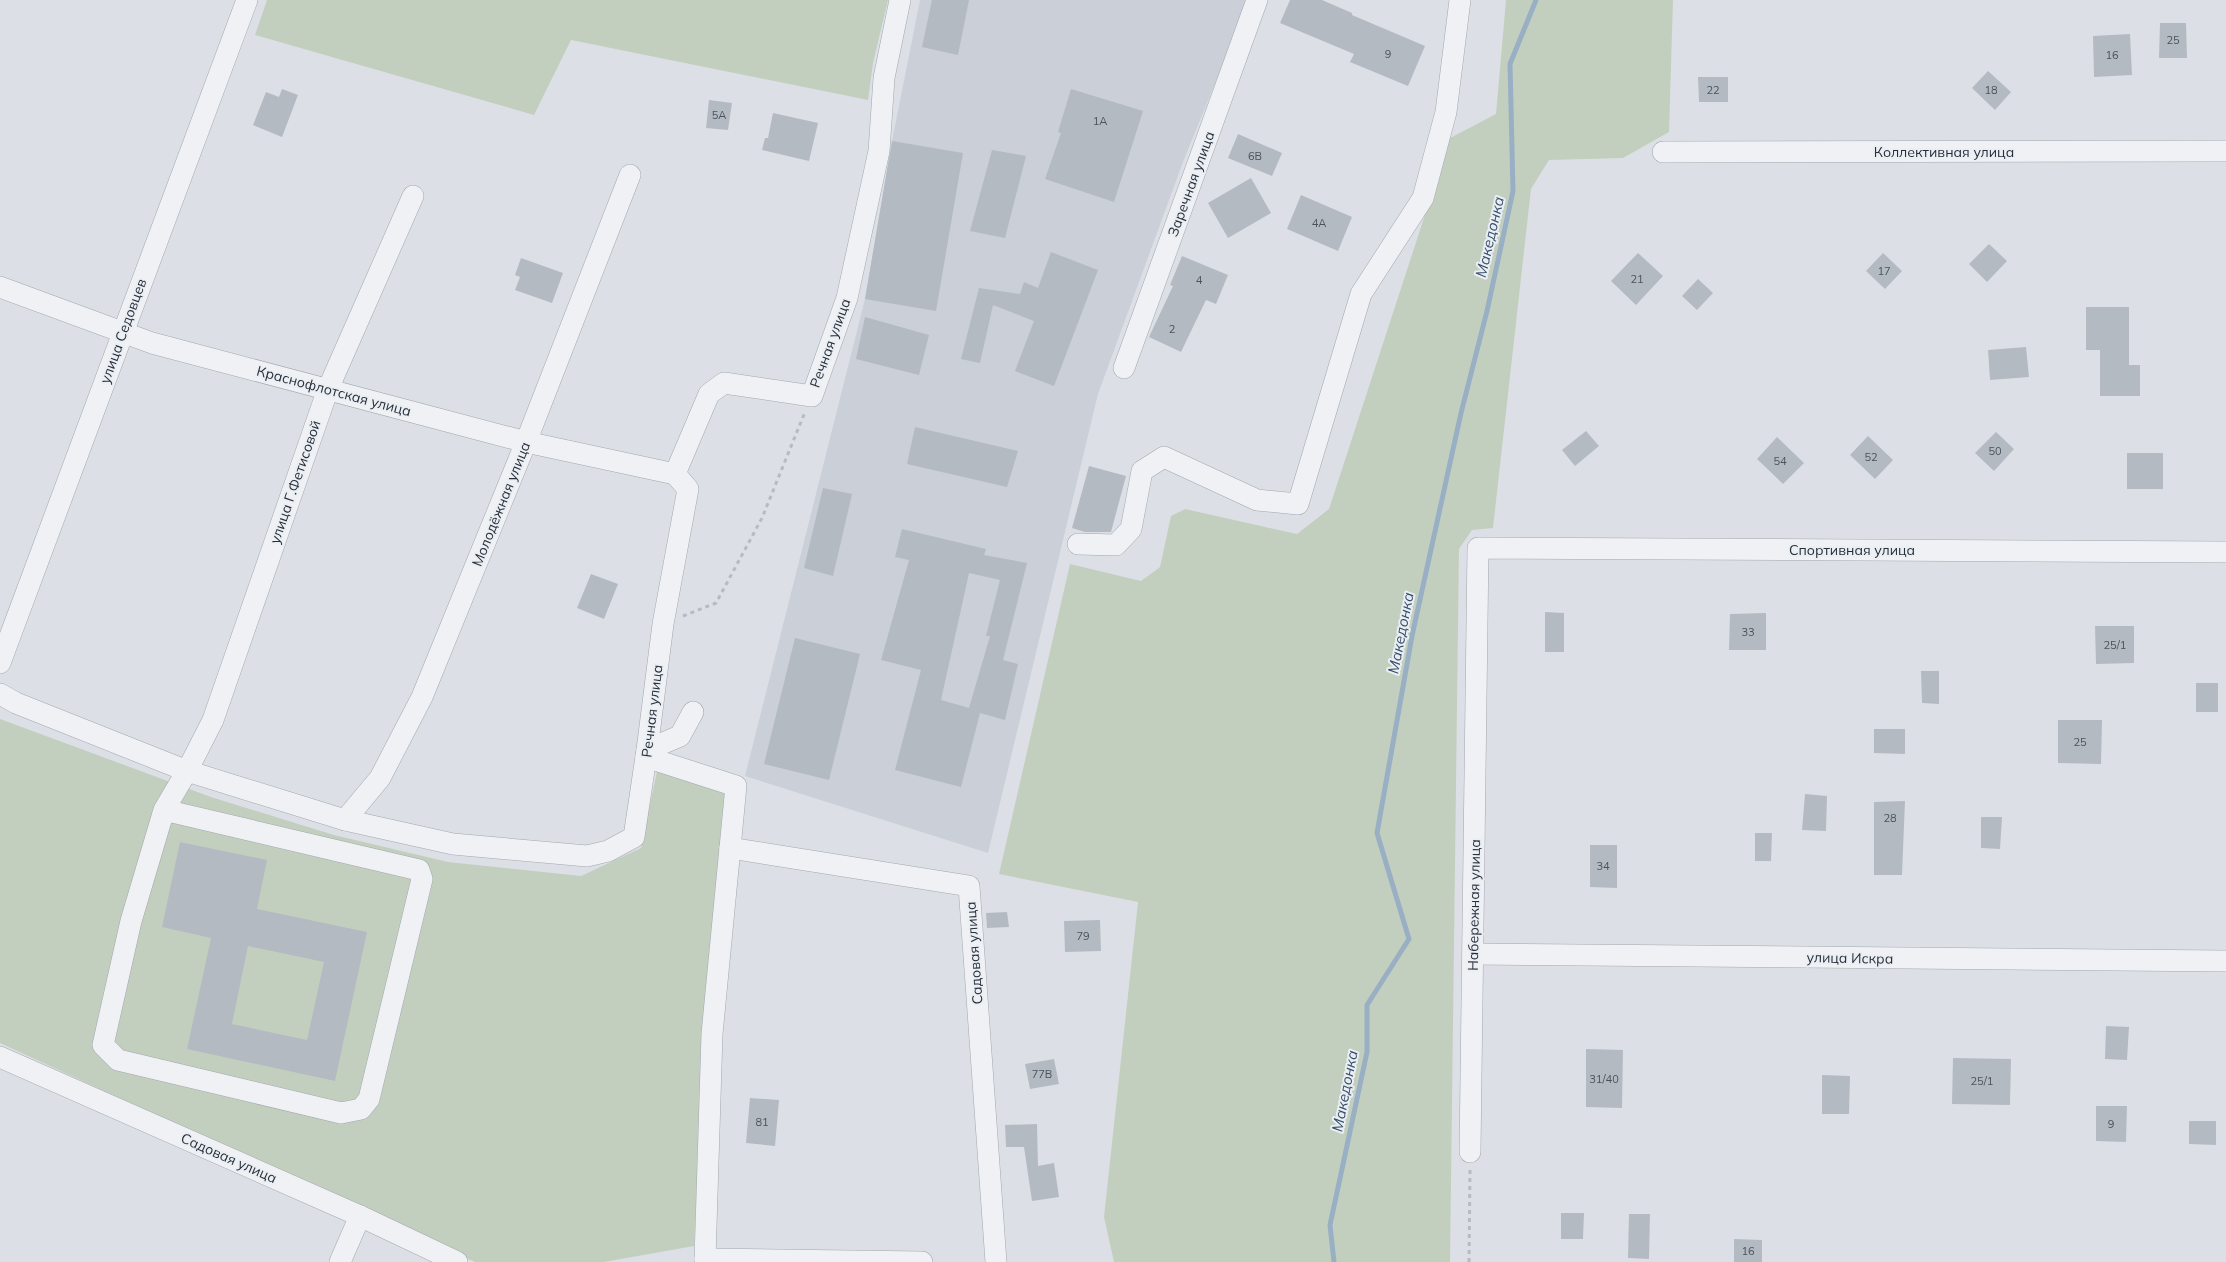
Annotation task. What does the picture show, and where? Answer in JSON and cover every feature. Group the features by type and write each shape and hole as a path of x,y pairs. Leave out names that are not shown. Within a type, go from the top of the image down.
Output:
{"street":[{"name":"улица Седовцев","path":"0,663 247,0"},
{"name":"Речная улица","path":"346,820 453,844 587,856 608,851 634,837 647,754 663,624 688,489 674,474 709,394 724,383 812,396 847,298 879,151 884,78 900,0"},
{"name":"Заречная улица","path":"1124,368 1257,0"},
{"path":"1078,544 1116,545 1131,528 1142,471 1164,457 1257,500 1298,504 1362,294 1422,198 1446,112 1460,0"},
{"name":"Коллективная улица","path":"1663,152 2226,151"},
{"name":"Молодёжная улица","path":"346,820 380,778 422,696 526,442 630,175"},
{"name":"улица Г.Фетисовой","path":"164,810 419,870 422,879 369,1099 362,1108 341,1113 118,1060 103,1045 131,921 164,810 187,772 213,720 328,389 413,196"},
{"name":"Краснофлотская улица","path":"0,287 152,343 526,442 674,474"},
{"name":"Спортивная улица","path":"1478,548 2226,552"},
{"name":"Набережная улица","path":"1470,1152 1478,548"},
{"path":"0,694 16,703 187,772 346,820"},
{"path":"647,754 680,736 693,712"},
{"path":"647,754 736,786 712,1034 706,1261 922,1262"},
{"name":"Садовая улица","path":"730,848 969,886 996,1262"},
{"name":"улица Искра","path":"1473,954 2226,962"},
{"name":"Садовая улица","path":"0,1057 360,1216 457,1262"},
{"path":"340,1262 360,1216"}],"path":[{"path":"663,624 716,603 762,518 812,396"},
{"path":"1469,1262 1470,1152"}],"shaded area":[{"path":"920,0 1249,0 1183,162 1098,394 988,853 745,776 865,299 892,141"}],"green space":[{"path":"267,0 888,0 873,63 868,100 571,40 534,115 255,35"},
{"path":"1506,0 1673,0 1669,132 1623,158 1549,160 1531,189 1493,528 1472,530 1459,549 1450,1262 1114,1262 1104,1217 1138,902 999,874 1070,564 1141,581 1160,567 1171,516 1185,509 1297,534 1329,509 1450,138 1496,114"},
{"path":"0,719 211,797 334,835 448,862 581,876 641,848 657,771 726,793 707,977 694,1246 604,1262 475,1262 0,1043"}],"building":[{"path":"932,0 969,0 958,55 922,47"},
{"path":"1290,0 1322,0 1425,46 1408,86 1350,62 1354,54 1280,23"},
{"path":"2160,23 2186,23 2187,58 2159,58"},
{"path":"2130,34 2132,75 2094,77 2093,36"},
{"path":"1988,71 2011,92 1995,110 1972,88"},
{"path":"1698,77 1728,77 1728,102 1699,102"},
{"path":"282,89 298,95 282,137 253,125 266,92 279,97"},
{"path":"1071,89 1143,111 1114,202 1045,179 1061,133 1058,132"},
{"path":"709,100 732,103 728,130 706,128"},
{"path":"773,113 818,123 809,161 762,150 765,138 768,138"},
{"path":"1238,134 1282,153 1272,176 1228,158"},
{"path":"892,141 963,153 936,311 865,299"},
{"path":"992,150 1026,156 1005,238 970,231"},
{"path":"1251,178 1271,213 1228,238 1208,203"},
{"path":"1301,195 1352,217 1338,251 1287,229"},
{"path":"1989,244 2007,261 1987,282 1969,264"},
{"path":"1051,252 1098,270 1054,386 1015,371 1034,321 993,305 980,363 961,359 979,288 1020,294 1024,282 1038,288"},
{"path":"1638,253 1663,276 1636,305 1611,281"},
{"path":"1883,253 1902,271 1885,289 1866,271"},
{"path":"1182,256 1228,275 1216,304 1206,300 1181,352 1149,337 1173,286 1170,285"},
{"path":"521,258 563,273 552,303 515,290 520,277 515,275"},
{"path":"1698,279 1713,293 1697,310 1682,296"},
{"path":"2086,307 2129,307 2129,365 2140,365 2140,396 2100,396 2100,350 2086,350"},
{"path":"865,317 929,335 919,375 856,359"},
{"path":"2026,347 2029,377 1990,380 1988,350"},
{"path":"915,427 1018,451 1007,487 907,464"},
{"path":"1586,431 1599,446 1575,466 1562,450"},
{"path":"1996,432 2014,449 1994,471 1975,453"},
{"path":"1868,436 1893,460 1875,479 1850,455"},
{"path":"1777,437 1804,463 1783,484 1757,459"},
{"path":"2127,453 2163,453 2163,489 2127,489"},
{"path":"1089,466 1126,476 1111,532 1085,532 1072,528"},
{"path":"823,488 852,494 833,576 804,568"},
{"path":"902,529 986,549 984,555 1027,563 1003,660 1018,664 1005,720 980,713 961,787 895,770 921,670 881,660 909,560 895,557","holes":["969,573 1000,580 986,636 990,636 969,708 941,700"]},
{"path":"591,574 618,584 604,619 577,608"},
{"path":"1545,612 1564,613 1564,652 1545,652"},
{"path":"1766,613 1766,650 1729,650 1730,614"},
{"path":"2095,626 2134,626 2134,663 2096,664"},
{"path":"795,638 860,654 829,780 764,764"},
{"path":"1921,671 1939,671 1939,704 1922,703"},
{"path":"2196,683 2218,683 2218,712 2196,712"},
{"path":"2058,720 2102,720 2101,764 2058,763"},
{"path":"1874,729 1905,729 1905,754 1874,753"},
{"path":"1805,794 1827,796 1826,831 1802,830"},
{"path":"1905,801 1902,875 1874,875 1874,802"},
{"path":"1981,817 2002,817 2000,849 1981,848"},
{"path":"1755,833 1772,833 1771,861 1755,861"},
{"path":"180,842 267,860 257,909 367,932 335,1081 187,1049 211,938 162,927","holes":["248,946 324,962 307,1040 232,1024"]},
{"path":"1590,845 1617,845 1617,888 1590,887"},
{"path":"1007,912 1009,927 987,928 986,913"},
{"path":"1100,920 1101,951 1065,952 1064,921"},
{"path":"2106,1026 2129,1027 2127,1060 2105,1059"},
{"path":"1586,1049 1623,1050 1622,1108 1586,1107"},
{"path":"1953,1058 2011,1059 2010,1105 1952,1104"},
{"path":"1054,1059 1059,1084 1030,1089 1025,1064"},
{"path":"1822,1075 1850,1076 1849,1114 1822,1114"},
{"path":"750,1098 779,1100 775,1146 746,1143"},
{"path":"2096,1106 2127,1106 2126,1142 2096,1141"},
{"path":"2189,1121 2216,1121 2216,1145 2189,1144"},
{"path":"1037,1124 1038,1166 1054,1163 1059,1197 1032,1201 1024,1147 1006,1147 1005,1125"},
{"path":"1561,1213 1584,1213 1583,1239 1561,1239"},
{"path":"1629,1214 1650,1214 1649,1259 1628,1258"},
{"path":"1734,1239 1762,1240 1762,1262 1734,1262"}],"waterway":[{"name":"Македонка","path":"1334,1262 1330,1225 1367,1052 1367,1005 1409,939 1377,833 1412,636 1461,413 1487,311 1513,191 1510,64 1536,0"}]}
